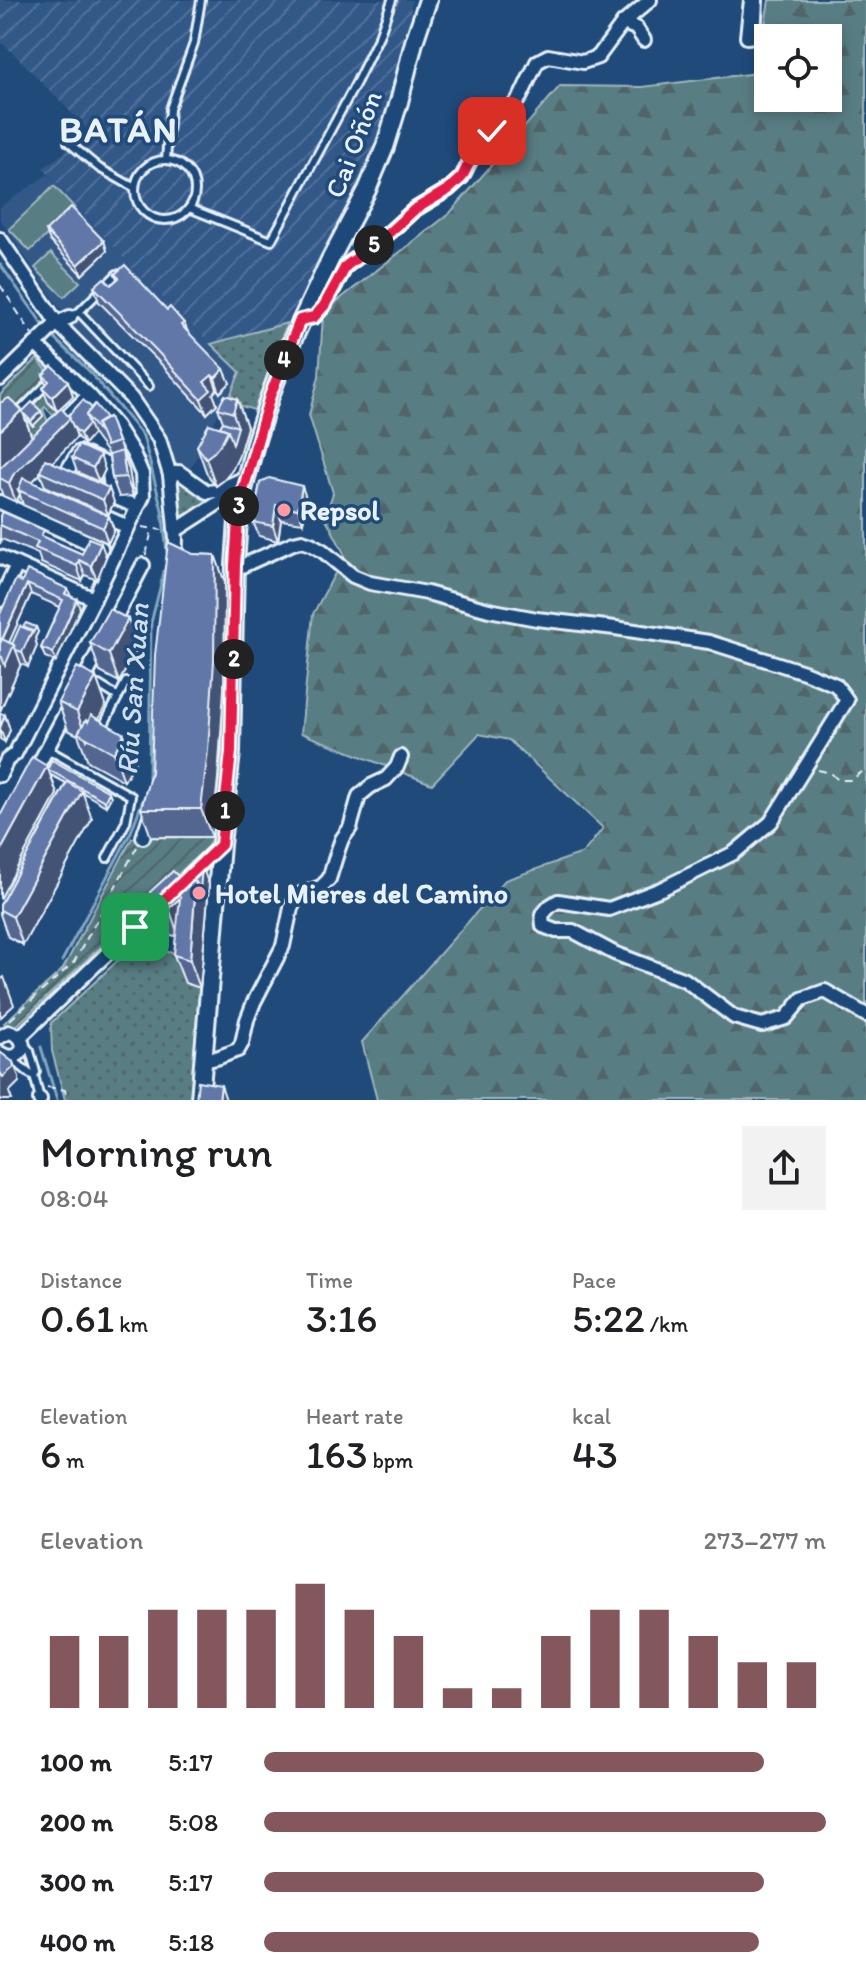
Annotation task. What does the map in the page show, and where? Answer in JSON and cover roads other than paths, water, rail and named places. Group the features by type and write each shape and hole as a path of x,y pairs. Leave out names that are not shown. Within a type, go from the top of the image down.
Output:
{"street":[{"path":"300,320 314,317 324,306 346,266 414,210 449,189 462,177 474,153 521,96 537,62 548,56 583,62 598,57 623,23 650,0"},
{"name":"Cai Oñón","path":"221,845 231,752 237,524 244,482 270,396 300,320 367,190 385,147 425,3"},
{"path":"623,23 636,28 644,40"},
{"path":"0,239 57,323 131,398 159,439 170,475 175,531 174,576"},
{"path":"0,379 57,323 74,314"},
{"path":"0,775 4,758 15,754 143,496 142,474 116,426 89,395 35,344"},
{"path":"45,438 89,395"},
{"path":"77,480 79,452 108,465 112,496"},
{"path":"52,469 137,507"},
{"path":"170,475 179,472 207,492 244,482"},
{"path":"175,531 244,482"},
{"path":"0,502 115,555"},
{"path":"89,510 127,529"},
{"path":"235,569 302,541 323,551 353,576 370,583 537,619 709,642 836,685 847,700 771,822 734,853 661,889 609,909 558,901 542,915 543,926 556,931 573,931 614,953 685,980 734,1017 762,1025 786,1018 802,999 825,991 866,1015"},
{"path":"0,557 94,599"},
{"path":"0,600 17,565"},
{"path":"27,786 143,565"},
{"path":"31,722 35,724 26,738 29,739 45,710 62,720"},
{"path":"204,1060 216,1060 238,1050 254,1002 283,946 291,908 298,895 321,887 329,879 342,839 350,828 359,796 386,779 401,757"},
{"path":"143,837 157,795"},
{"path":"179,886 221,845"},
{"path":"200,1100 221,845"},
{"path":"3,1055 15,1057 21,1051 21,1040 168,896"},
{"path":"3,1031 21,1040"}],"lane":[{"path":"166,160 170,109 194,43 201,0"},
{"path":"189,208 271,241 357,81 392,0"},
{"path":"68,142 99,168 135,188"},
{"path":"166,160 177,163 191,175 194,198 183,214 162,220 154,218 140,206 135,188 144,167 166,160"},
{"path":"117,274 74,314 149,386"},
{"path":"19,412 61,369"},
{"path":"110,738 100,732 126,682"},
{"path":"99,685 118,697"},
{"path":"47,749 131,796 126,822 107,858"},
{"path":"81,768 87,756"},
{"path":"21,1040 30,1051 40,1100"},
{"path":"3,1055 34,1075"}],"waterway":[{"name":"Ríu San Xuan","path":"0,264 46,329"},
{"name":"Ríu San Xuan","path":"51,335 90,372 143,436 162,510 167,552"},
{"name":"Ríu San Xuan","path":"149,782 151,623 166,564"},
{"name":"Ríu San Xuan","path":"62,961 131,832 144,797"},
{"name":"Ríu San Xuan","path":"41,1047 57,1100"}],"place":[{"name":"Repsol","path":"284,510"},
{"name":"Hotel Mieres del Camino","path":"199,893"}],"district":[{"name":"BATÁN","path":"119,129"}]}
